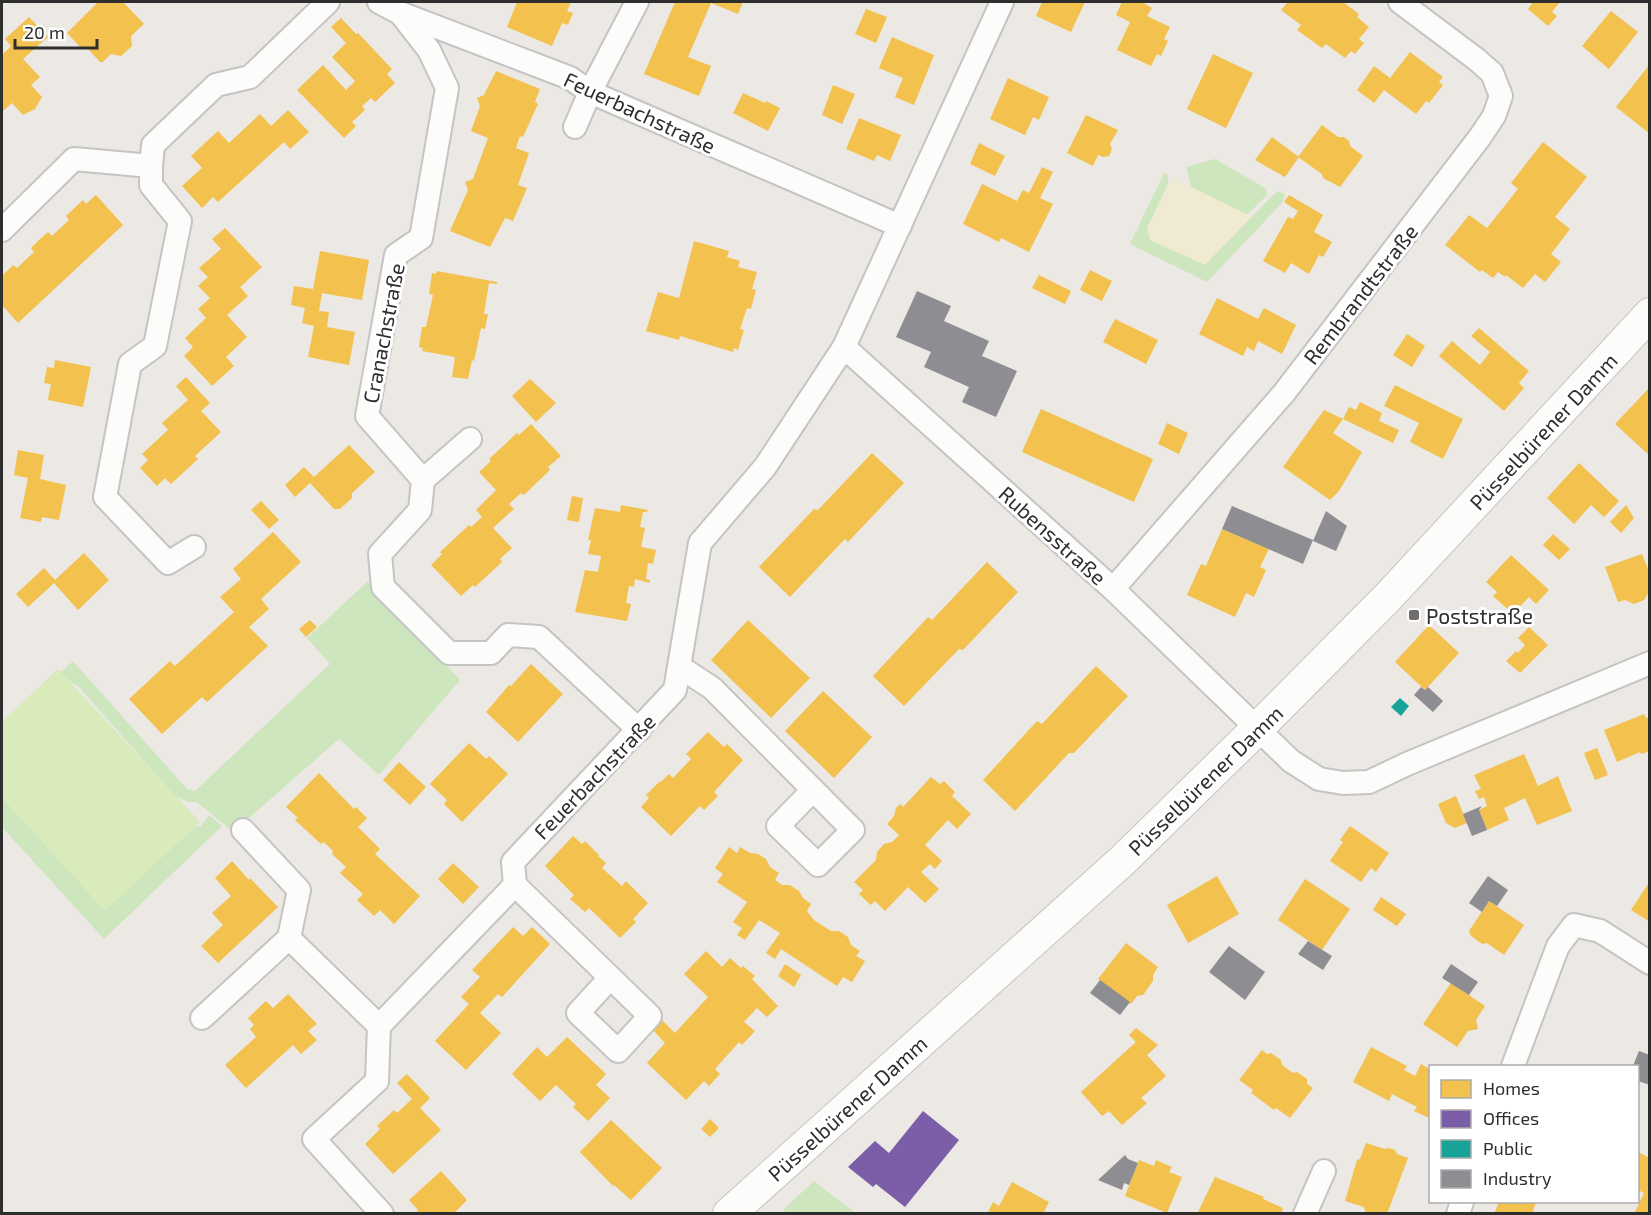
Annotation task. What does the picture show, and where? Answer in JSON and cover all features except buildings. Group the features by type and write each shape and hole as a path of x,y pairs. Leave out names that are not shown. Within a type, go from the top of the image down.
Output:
{"main road":[{"name":"Püsselbürener Damm","path":"729,1214 1123,860 1389,596 1650,314"}],"street":[{"path":"194,547 168,563 105,497 130,364 155,346 180,221 151,185 153,145 216,85 250,77 328,2"},
{"name":"Feuerbachstraße","path":"379,2 400,13 570,78 590,92 900,226"},
{"path":"575,127 590,92 637,2"},
{"name":"Feuerbachstraße","path":"515,885 513,862 675,690 700,543 765,467 844,347 1002,2"},
{"name":"Rembrandtstraße","path":"1113,589 1284,393 1473,147 1494,116 1500,96 1492,73 1476,58 1400,2"},
{"name":"Cranachstraße","path":"400,13 429,50 447,88 421,238 396,255 367,416 423,480"},
{"path":"2,230 74,159 151,166"},
{"name":"Rubensstraße","path":"844,347 1113,589 1257,729"},
{"path":"471,439 423,480 420,510 380,554 383,587 449,653 491,653 508,635 539,637 639,730"},
{"path":"1257,729 1291,761 1319,778 1343,783 1369,782 1418,759 1650,663"},
{"path":"680,667 712,688 813,790"},
{"path":"202,1018 289,938 299,890 243,830"},
{"path":"381,1213 314,1139 377,1081 380,1026 515,885 610,978"},
{"path":"1513,1065 1558,946 1574,925 1600,931 1650,963"},
{"path":"289,938 380,1026"},
{"path":"1305,1214 1324,1171"}],"green space":[{"path":"1215,159 1265,188 1268,194 1247,215 1191,187 1186,167"},
{"path":"1164,173 1168,175 1168,184 1147,228 1205,265 1275,193 1280,191 1285,195 1282,203 1207,282 1130,244"},
{"path":"368,581 460,680 379,775 339,739 233,832 197,802 188,802 175,796 79,687 58,675 73,661 187,789 195,791 330,664 307,638"},
{"path":"58,669 200,822 105,911 2,798 2,722"},
{"path":"2,789 94,899 100,902 189,827 201,826 209,815 222,826 104,939 2,827"},
{"path":"814,1181 856,1213 787,1214 783,1210"}],"sand":[{"path":"1172,178 1251,216 1205,265 1150,240 1147,228"}],"place":[{"name":"Poststraße","path":"1414,615"}]}
